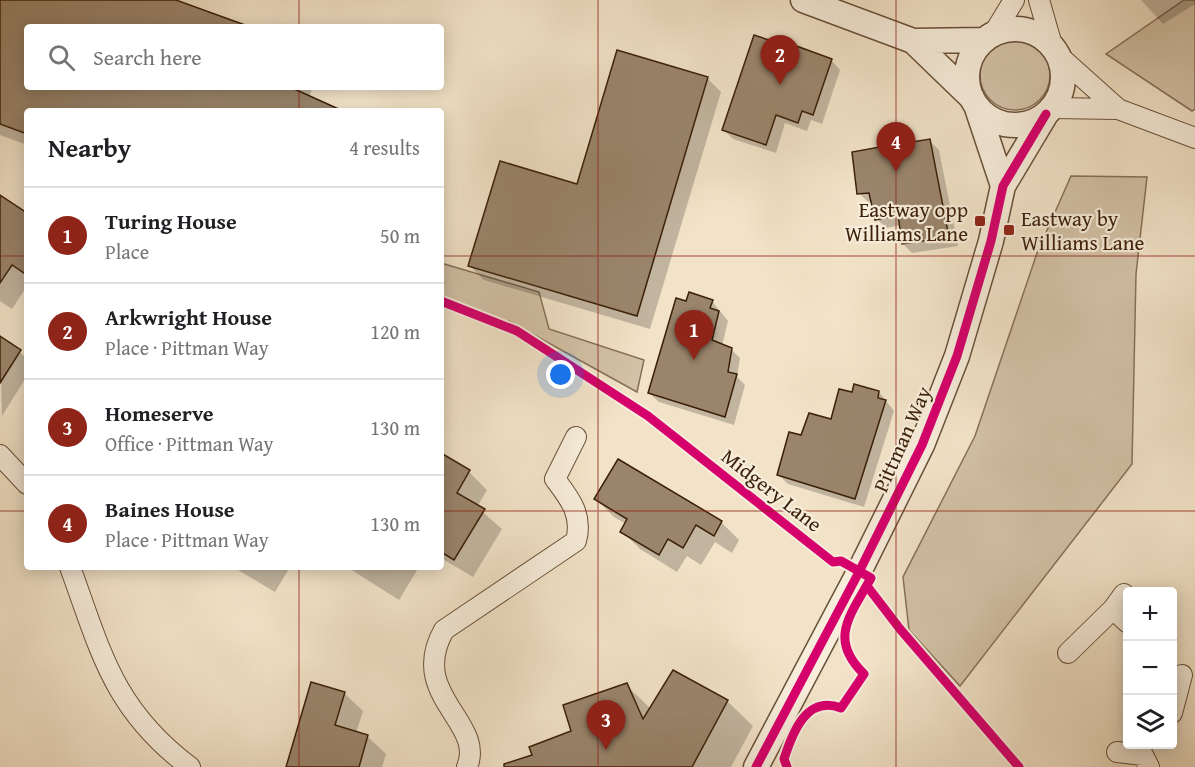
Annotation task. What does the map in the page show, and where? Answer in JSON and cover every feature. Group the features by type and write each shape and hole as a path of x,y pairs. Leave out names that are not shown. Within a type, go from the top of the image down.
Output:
{"street":[{"path":"803,0 913,41 987,116 1001,123 1024,123 1049,111 1118,109 1195,138"},
{"path":"1003,186 967,83 968,67 973,52 989,36 1014,0"},
{"path":"1040,0 1063,83 1049,111"},
{"path":"913,41 989,36 1009,28 1025,29 1040,35 1118,109"},
{"name":"Pittman Way","path":"756,767 859,572 922,445 957,356 991,241 1003,186 1049,111"},
{"path":"467,767 470,760 466,740 458,720 436,686 432,663 435,647 444,630 576,541 579,530 577,509 555,479 576,437"},
{"path":"0,455 24,481"},
{"path":"71,570 111,678 137,719 168,750 190,767"},
{"path":"1068,654 1122,609"},
{"path":"1177,696 1183,671"},
{"path":"1117,752 1148,755"}],"shaded area":[{"path":"1184,0 1195,0 1195,109 1192,111 1106,54"},
{"path":"1015,40 1028,43 1040,50 1047,62 1050,75 1047,88 1040,100 1028,107 1015,110 1002,107 990,100 983,88 980,75 983,62 990,50 1002,43"},
{"path":"1071,176 1147,177 1136,274 1132,464 960,686 909,630 903,577 975,436 1037,253"},
{"path":"444,264 539,292 549,329 644,360 637,392 509,321 498,324 444,298"}],"building":[{"path":"0,0 176,0 242,24 24,24 24,90 297,90 336,108 24,108 24,133 0,124"},
{"path":"754,35 778,43 780,40 832,59 813,115 802,111 798,123 776,115 766,145 722,130"},
{"path":"617,50 708,77 637,316 468,266 500,161 577,184"},
{"path":"905,138 906,143 930,139 949,237 902,244 898,215 875,220 869,193 857,194 852,152 880,147 879,142"},
{"path":"0,195 24,211 24,273 12,265 0,283"},
{"path":"689,292 713,300 710,308 719,311 712,340 732,348 728,372 737,374 725,417 648,393 676,298 686,301"},
{"path":"0,336 21,350 0,383"},
{"path":"854,384 879,391 878,398 886,400 855,499 777,475 789,432 801,435 809,413 831,419 839,389 852,392"},
{"path":"444,455 470,470 457,493 485,509 454,560 444,554"},
{"path":"618,459 722,521 714,536 696,525 683,548 668,539 659,555 620,532 627,519 594,499"},
{"path":"673,670 728,700 692,767 504,767 504,764 532,755 529,747 571,731 563,705 627,683 643,719"},
{"path":"311,682 345,692 335,725 368,735 359,767 286,767"}],"cycle path":[{"path":"756,767 859,572 922,445 957,356 991,241 1003,186 1046,114"},
{"name":"Midgery Lane","path":"444,302 517,331 648,416 833,562 841,561 871,578 850,616 845,638 847,650 864,674 841,708 829,705 819,707 810,711 803,718 792,737 784,759 787,767"},
{"path":"867,586 900,629 1019,767"}],"place":[{"name":"Arkwright House","path":"780,85"},
{"name":"Baines House","path":"896,172"},
{"name":"Eastway opp Williams Lane","path":"980,221"},
{"name":"Eastway by Williams Lane","path":"1009,230"},
{"name":"Turing House","path":"694,360"},
{"name":"Homeserve","path":"606,750"}]}
